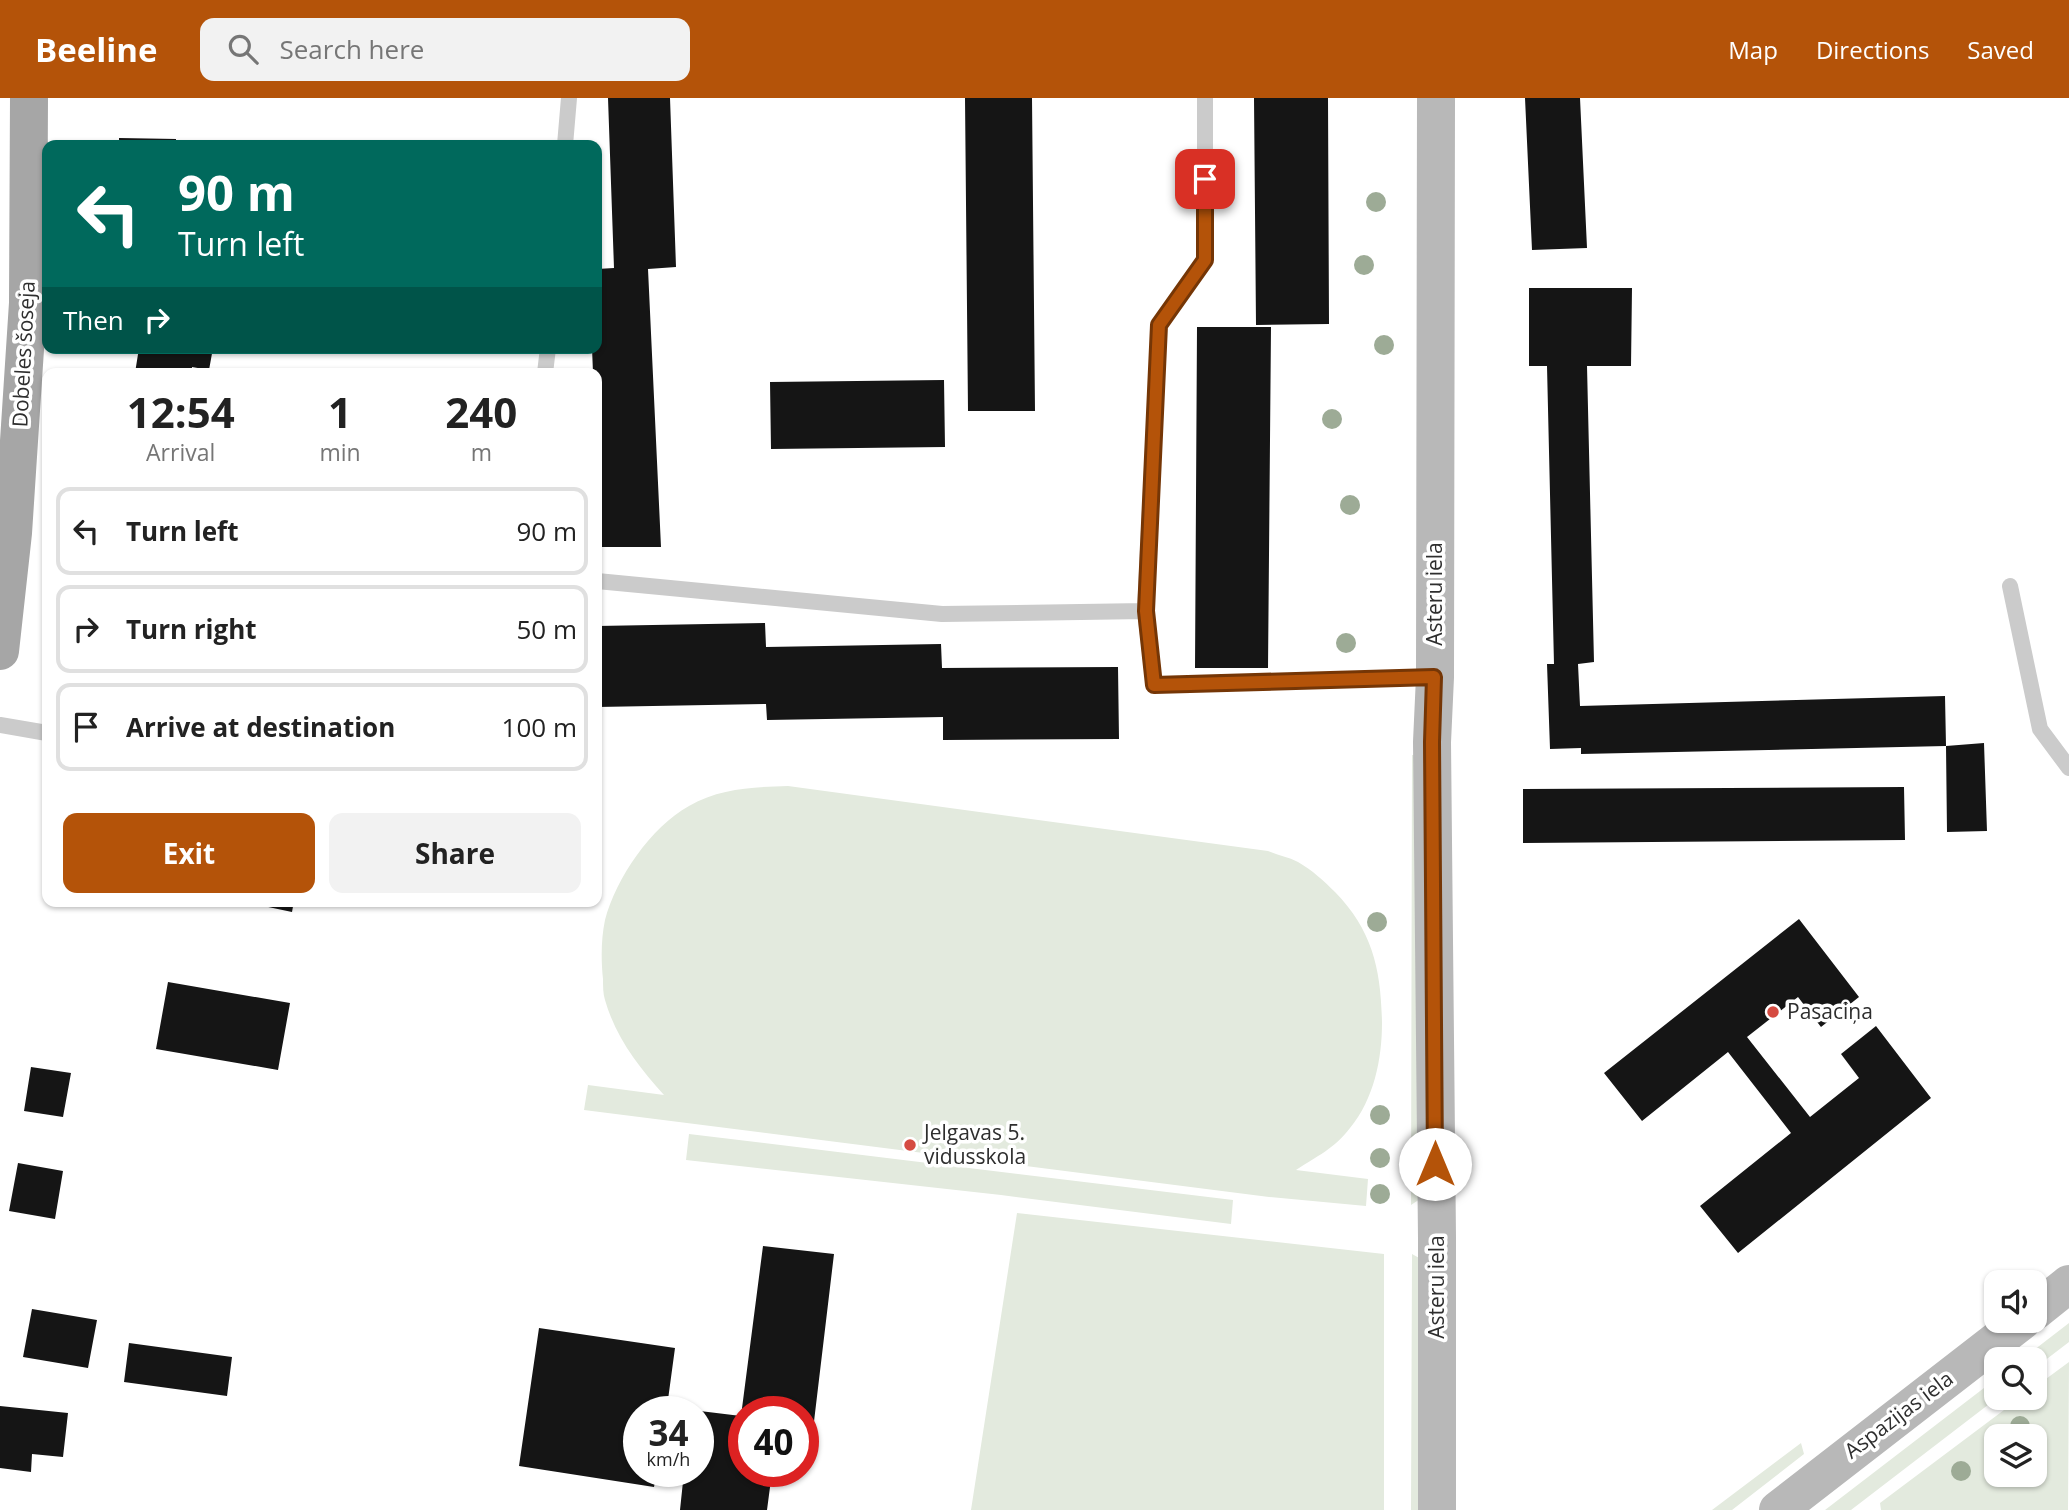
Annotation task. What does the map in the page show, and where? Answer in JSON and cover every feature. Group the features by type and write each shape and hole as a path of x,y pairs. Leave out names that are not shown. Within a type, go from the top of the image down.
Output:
{"main road":[{"name":"Dobeles šoseja","path":"0,651 13,533 28,303 29,98"}],"street":[{"name":"Asteru iela","path":"1436,98 1432,754 1437,1510"},
{"path":"2047,1301 2069,1284"},
{"name":"Aspazijas iela","path":"1778,1510 2007,1333"}],"lane":[{"path":"565,140 569,98"},
{"path":"1205,98 1205,260 1159,325 1146,611 1154,685 1434,677"},
{"path":"602,581 942,614 1146,611"},
{"path":"2010,586 2040,729 2069,768"},
{"path":"0,725 42,732"}],"shaded area":[{"path":"1412,755 1421,755 1420,1199 1411,1205"},
{"path":"788,786 1268,851 1294,860 1318,876 1358,921 1372,952 1380,986 1382,1037 1371,1092 1358,1117 1338,1141 1296,1170 1368,1179 1366,1206 1269,1197 584,1110 588,1085 664,1095 622,1039 604,995 602,942 605,920 626,871 661,827 689,806 725,792"},
{"path":"689,1134 1233,1200 1231,1224 686,1160"},
{"path":"1017,1213 1384,1254 1384,1510 971,1510"},
{"path":"1412,1254 1421,1259 1420,1510 1411,1510"},
{"path":"2069,1323 2069,1342 2047,1359 2047,1347 2038,1347"},
{"path":"2069,1362 2068,1510 1881,1510 1880,1503 1984,1425 1984,1487 2047,1487 2047,1424 1985,1424 2004,1410 2047,1410 2047,1378"},
{"path":"1984,1388 1984,1408 1851,1510 1825,1510"},
{"path":"1801,1443 1804,1454 1732,1510 1712,1510"}],"building":[{"path":"608,98 670,98 676,267 648,269 661,547 602,547 602,368 593,368 592,354 602,354 602,269 614,268"},
{"path":"965,98 1032,98 1035,411 968,411"},
{"path":"1254,98 1328,98 1329,324 1256,325"},
{"path":"1525,98 1580,98 1587,248 1532,250"},
{"path":"119,138 176,139 176,140"},
{"path":"1529,288 1632,288 1631,366 1587,366 1594,662 1578,664 1580,706 1945,696 1946,746 1581,754 1581,748 1550,749 1547,664 1554,664 1547,366 1529,366"},
{"path":"1197,327 1271,327 1268,668 1195,668"},
{"path":"138,354 212,354 209,368 136,368"},
{"path":"944,380 945,447 771,449 770,382"},
{"path":"765,623 766,647 941,644 942,668 1118,667 1119,739 943,740 943,717 767,720 766,704 602,707 602,626"},
{"path":"1984,743 1987,831 1947,832 1946,746"},
{"path":"1904,787 1905,840 1523,843 1523,789"},
{"path":"268,907 293,907 292,912"},
{"path":"1799,919 1859,997 1821,1027 1798,997 1747,1037 1810,1117 1859,1078 1841,1054 1876,1026 1931,1098 1738,1253 1700,1206 1791,1133 1728,1052 1642,1121 1604,1073"},
{"path":"168,982 290,1003 278,1070 156,1049"},
{"path":"31,1067 71,1073 63,1117 24,1111"},
{"path":"18,1163 63,1171 55,1219 9,1211"},
{"path":"763,1246 834,1254 817,1396 744,1396"},
{"path":"32,1309 97,1320 88,1368 23,1357"},
{"path":"539,1328 675,1348 668,1396 623,1396 623,1482 519,1466"},
{"path":"129,1343 232,1357 227,1396 124,1382"},
{"path":"0,1406 68,1413 63,1457 32,1454 31,1472 0,1468"},
{"path":"714,1413 728,1414 728,1487 770,1487 767,1510 680,1510 682,1487 714,1487"}],"place":[{"name":"Pasaciņa","path":"1773,1012"},
{"name":"Jelgavas 5. vidusskola","path":"910,1145"}],"route":[{"path":"1205,179 1205,260 1159,325 1146,611 1154,685 1434,677 1432,742 1435,1164"}]}
